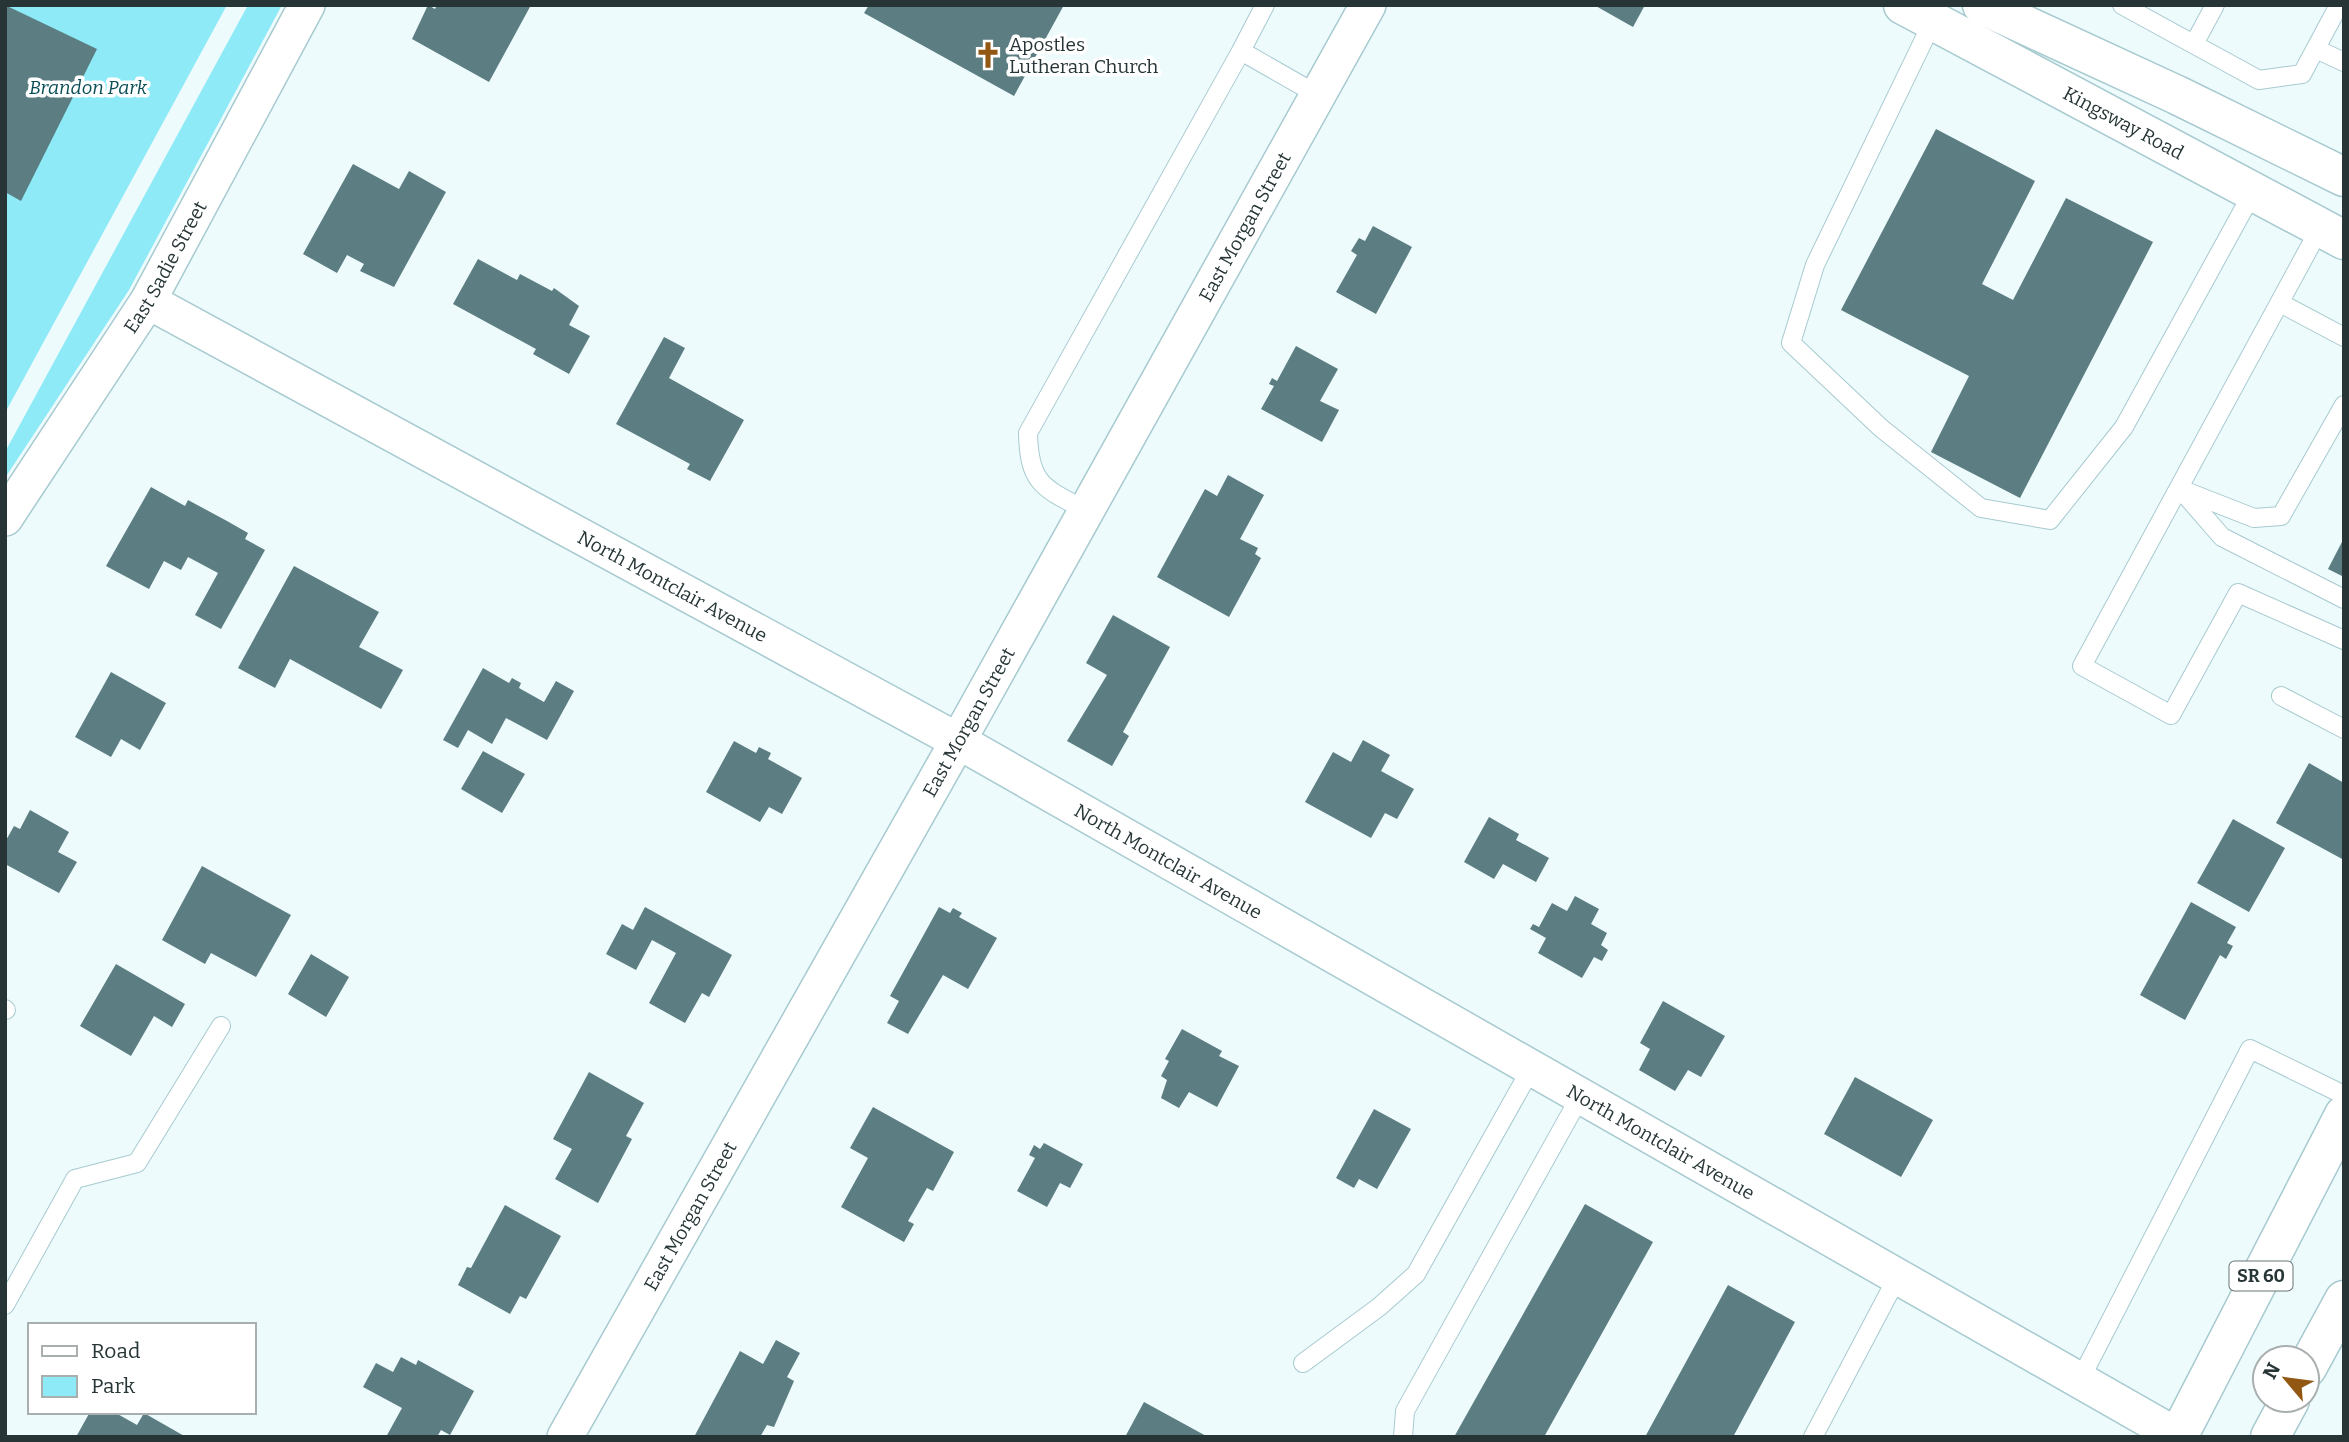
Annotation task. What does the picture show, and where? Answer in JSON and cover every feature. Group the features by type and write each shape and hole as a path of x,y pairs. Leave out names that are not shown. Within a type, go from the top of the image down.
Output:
{"main road":[{"path":"1982,5 2177,95 2344,177"},
{"name":"Kingsway Road","path":"1918,13 2332,234"},
{"name":"SR 60","path":"2179,1437 2344,1115"},
{"path":"2320,1344 2344,1300"},
{"path":"2270,1437 2282,1414"}],"street":[{"name":"East Sadie Street","path":"5,518 148,301 307,5"},
{"name":"East Morgan Street","path":"565,1437 1087,511 1368,5"},
{"name":"North Montclair Avenue","path":"148,301 958,741 1899,1274 2179,1437"}],"lane":[{"path":"1087,511 1049,491 1030,468 1028,433 1265,5"},
{"path":"2122,5 2259,80 2302,74 2339,5"},
{"path":"2194,44 2215,5"},
{"path":"1918,13 1815,265 1791,343 1881,428 1981,508 2050,520 2124,426 2253,192"},
{"path":"2316,49 2344,62"},
{"path":"1241,51 1318,95"},
{"path":"2332,234 2280,303 2082,666 2171,715 2238,593 2344,640"},
{"path":"2280,303 2344,337"},
{"path":"2180,489 2254,518 2281,516 2344,405"},
{"path":"2180,489 2222,537 2344,599"},
{"path":"2281,696 2344,729"},
{"path":"5,1305 75,1179 137,1163 221,1026"},
{"path":"2080,1380 2250,1049 2344,1095"},
{"path":"1303,1363 1379,1307 1416,1274 1532,1067"},
{"path":"1403,1437 1405,1411 1581,1095"},
{"path":"1812,1437 1899,1274"}],"green space":[{"name":"Brandon Park","path":"5,5 227,5 5,413"},
{"path":"248,5 282,5 129,290 5,478 5,452"}],"building":[{"path":"428,5 435,9 437,5 531,5 489,82 412,39"},
{"name":"Apostles Lutheran Church","path":"869,5 1064,5 1014,96 864,13"},
{"path":"1594,5 1645,5 1633,27"},
{"path":"7,6 97,49 21,201 5,192"},
{"path":"1936,129 2035,181 1982,284 2013,300 2066,198 2153,242 2020,498 1931,452 1969,376 1841,310"},
{"path":"353,164 399,189 409,171 446,192 394,287 360,271 364,264 347,255 337,273 303,254"},
{"path":"1373,226 1412,247 1376,314 1336,292 1357,255 1351,251 1359,238 1365,241"},
{"path":"478,259 517,280 520,274 552,291 554,288 579,306 569,325 590,336 569,374 533,354 536,349 453,304"},
{"path":"664,337 685,348 669,378 744,420 710,481 687,469 690,464 616,424"},
{"path":"1296,346 1338,369 1320,401 1339,410 1322,442 1261,409 1274,386 1269,384 1272,378 1277,381"},
{"path":"1228,475 1264,495 1240,539 1258,548 1255,554 1261,558 1229,617 1157,577 1205,489 1217,496"},
{"path":"151,487 185,506 188,500 227,521 248,533 245,539 265,550 221,629 195,615 218,573 188,557 181,570 164,561 149,589 106,566"},
{"path":"2344,538 2344,577 2328,569"},
{"path":"294,566 379,612 359,647 403,670 381,709 290,659 275,688 238,668"},
{"path":"1113,615 1170,647 1123,732 1129,736 1112,766 1067,741 1107,675 1086,663"},
{"path":"483,668 509,683 512,678 521,683 519,688 544,702 556,681 574,691 547,740 506,718 492,744 468,730 458,748 443,740"},
{"path":"111,672 166,703 140,750 121,739 111,757 75,737"},
{"path":"1363,740 1390,755 1381,771 1414,789 1397,819 1385,813 1371,838 1305,802 1333,752 1351,762"},
{"path":"734,741 756,753 759,747 771,753 768,759 802,778 782,814 769,807 760,822 706,792"},
{"path":"483,751 525,774 502,813 461,789"},
{"path":"2309,763 2344,783 2344,860 2276,823"},
{"path":"30,810 69,832 58,852 77,862 59,893 5,864 5,842 14,826 20,829"},
{"path":"1489,817 1519,834 1516,840 1549,858 1536,882 1503,864 1494,879 1464,862"},
{"path":"2233,819 2285,848 2249,912 2197,883"},
{"path":"202,866 291,915 256,977 211,953 205,964 162,940"},
{"path":"1575,896 1599,909 1591,924 1607,933 1601,945 1608,950 1602,961 1594,957 1582,978 1538,953 1546,938 1530,929 1533,924 1539,927 1552,903 1567,911"},
{"path":"2191,902 2236,927 2227,943 2233,946 2226,959 2220,955 2185,1020 2140,995"},
{"path":"645,907 732,955 709,997 702,993 685,1023 649,1003 676,953 652,940 636,970 606,954 622,924 633,930"},
{"path":"939,907 950,913 953,908 962,913 959,917 997,938 968,989 943,975 908,1034 887,1023 899,1001 890,996"},
{"path":"311,954 349,977 326,1017 288,994"},
{"path":"116,964 185,1004 172,1027 154,1016 131,1056 80,1026"},
{"path":"1663,1001 1725,1036 1701,1077 1688,1070 1675,1091 1639,1070 1650,1049 1640,1043"},
{"path":"1182,1029 1222,1051 1219,1056 1239,1066 1217,1107 1189,1092 1179,1108 1161,1098 1167,1080 1161,1076 1169,1061 1165,1059"},
{"path":"589,1072 644,1103 626,1136 632,1139 598,1203 555,1179 572,1149 553,1139"},
{"path":"1855,1077 1933,1120 1901,1177 1824,1134"},
{"path":"873,1107 954,1152 933,1191 927,1188 908,1221 914,1224 904,1242 841,1207 868,1158 850,1148"},
{"path":"1374,1109 1411,1129 1377,1189 1359,1179 1354,1188 1336,1178"},
{"path":"1044,1143 1083,1164 1070,1188 1060,1183 1047,1207 1017,1191 1035,1158 1029,1155 1034,1145 1040,1149"},
{"path":"1585,1204 1653,1242 1544,1437 1454,1437"},
{"path":"505,1205 561,1236 526,1299 520,1296 510,1314 458,1285 467,1267 471,1268"},
{"path":"1728,1285 1795,1322 1733,1437 1645,1437"},
{"path":"776,1340 800,1353 787,1377 794,1381 774,1427 767,1425 760,1437 694,1437 740,1351 763,1364"},
{"path":"401,1357 416,1365 418,1360 474,1391 450,1435 441,1430 437,1437 386,1437 402,1408 363,1387 376,1363 393,1372"},
{"path":"1144,1402 1208,1437 1125,1437"},
{"path":"89,1414 118,1414 137,1425 146,1414 186,1437 76,1437"}],"place":[{"name":"Apostles Lutheran Church","path":"988,55"}]}
